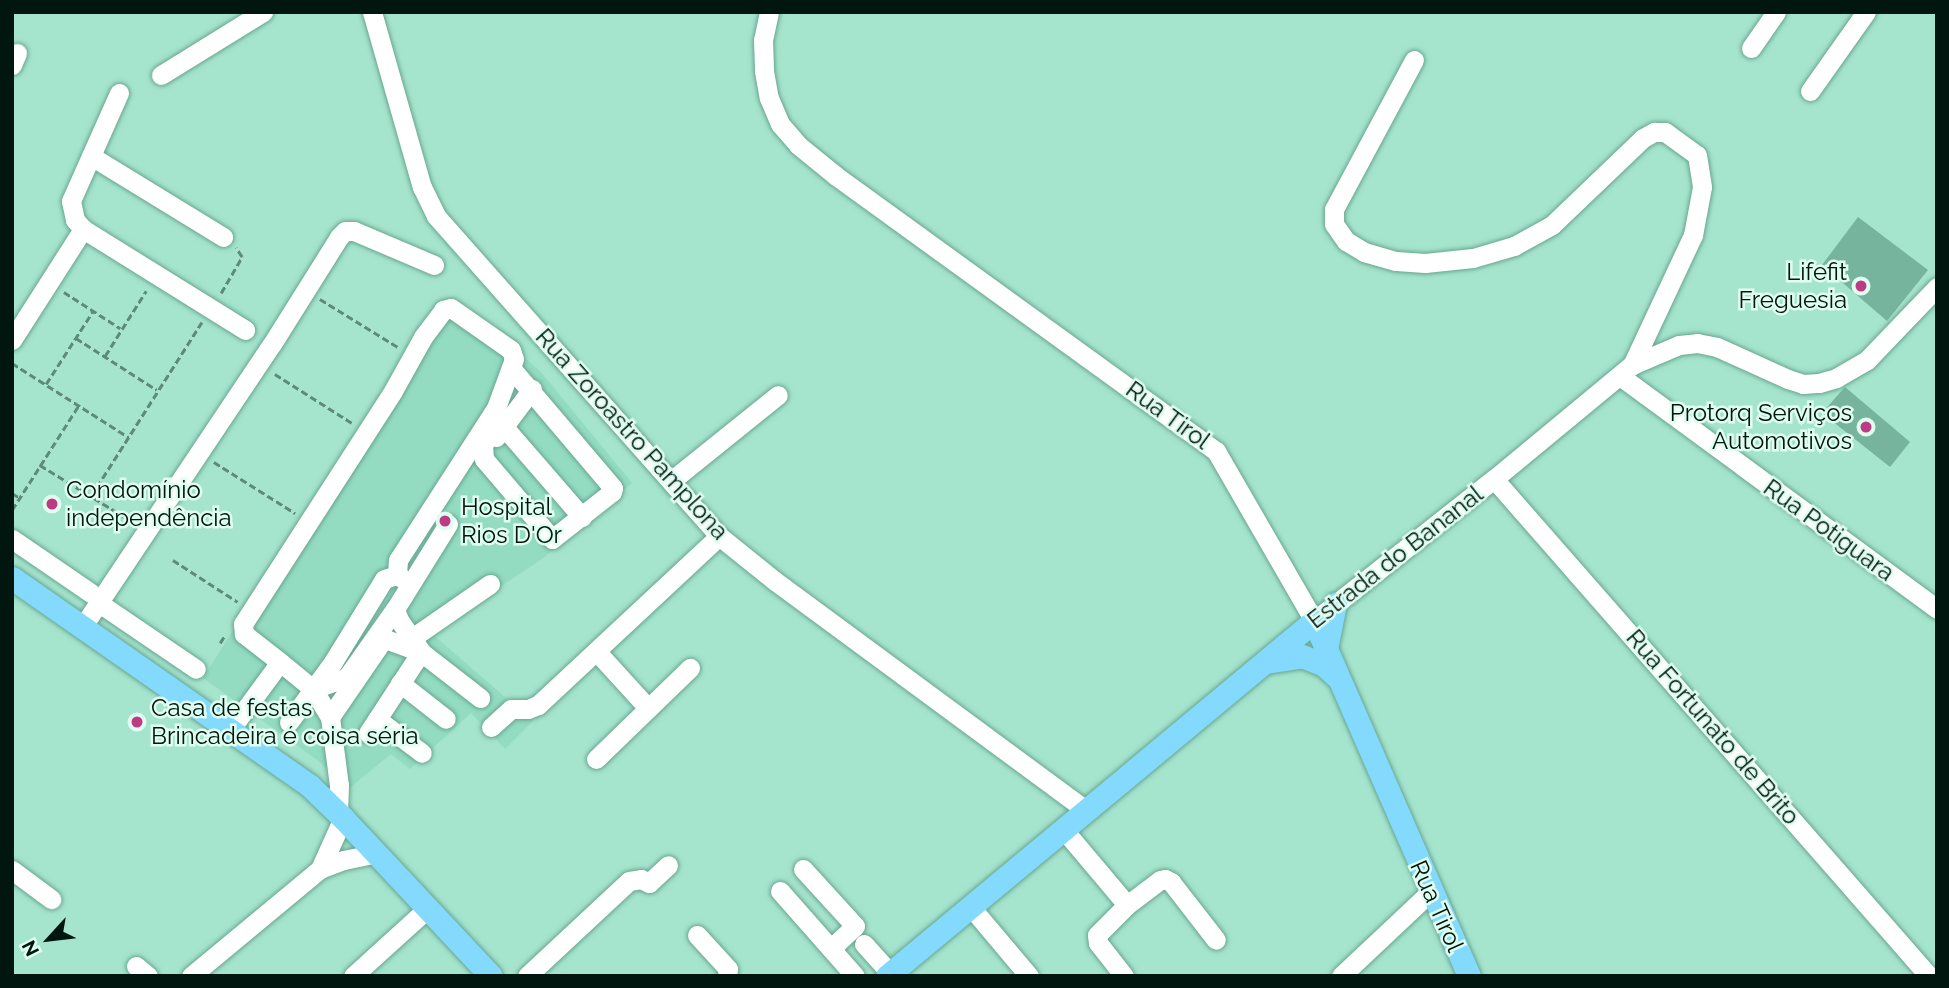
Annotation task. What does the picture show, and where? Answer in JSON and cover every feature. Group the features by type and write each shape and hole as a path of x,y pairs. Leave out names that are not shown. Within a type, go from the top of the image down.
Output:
{"main road":[{"path":"12,578 310,786 341,815 491,976"},
{"path":"1326,649 1335,604"},
{"name":"Rua Tirol","path":"1314,621 1430,892 1469,976"},
{"name":"Estrada do Bananal","path":"888,974 1314,621"},
{"path":"1260,665 1284,657 1302,656 1324,665 1339,679"}],"street":[{"path":"161,75 263,12"},
{"name":"Rua Zoroastro Pamplona","path":"372,12 422,187 436,216 719,536 775,581 1086,810"},
{"name":"Rua Tirol","path":"769,12 763,40 764,71 769,98 780,124 798,145 836,176 1216,451 1314,621"},
{"path":"1751,48 1776,12"},
{"path":"1810,91 1858,15"},
{"path":"1414,60 1334,209 1334,224 1346,241 1364,252 1396,261 1425,263 1473,258 1514,247 1552,225 1643,138 1654,132 1665,132 1697,155 1702,187 1693,235 1626,370"},
{"path":"119,93 71,201 75,220 83,229 245,330"},
{"path":"91,156 223,237"},
{"path":"12,340 83,229"},
{"path":"83,626 95,598 200,453 345,231 377,239 434,265"},
{"name":"Estrada do Bananal","path":"1314,621 1494,479 1626,370 1679,345 1697,343 1717,347 1803,384 1819,383 1836,378 1867,360 1937,287"},
{"path":"320,869 341,815 330,717 313,689 244,634 243,624 393,391 423,337 443,310 451,308 511,350 514,359 496,408 398,561 404,580"},
{"name":"Rua Potiguara","path":"1626,370 1937,610"},
{"path":"483,455 552,539 612,492 612,488 532,389 508,378"},
{"path":"483,455 486,439 511,398 508,378"},
{"path":"483,455 532,389"},
{"path":"671,481 778,396"},
{"path":"504,427 582,517"},
{"name":"Rua Fortunato de Brito","path":"1494,479 1929,976"},
{"path":"313,689 347,677 395,609 404,580 448,524"},
{"path":"491,727 511,709 528,709 538,705 719,536"},
{"path":"12,539 196,669"},
{"path":"289,722 384,579 404,580"},
{"path":"422,753 373,726 400,683 417,645 490,584"},
{"path":"395,609 417,645 480,698"},
{"path":"330,717 383,640 417,645"},
{"path":"597,652 648,708"},
{"path":"230,730 280,662"},
{"path":"596,759 690,668"},
{"path":"400,683 446,719"},
{"path":"1063,829 1127,905"},
{"path":"191,976 320,869 377,853"},
{"path":"527,976 629,881 641,879 649,883 668,865"},
{"path":"803,869 855,926 831,948"},
{"path":"12,870 51,899"},
{"path":"1124,976 1096,939 1100,930 1127,905 1166,879 1216,940"},
{"path":"780,891 855,976"},
{"path":"1341,976 1430,892"},
{"path":"970,906 1030,976"},
{"path":"353,976 428,908"},
{"path":"697,935 727,969 727,976"},
{"path":"864,944 888,974"}],"path":[{"path":"91,496 242,257 223,237"},
{"path":"105,356 157,275"},
{"path":"50,283 121,329"},
{"path":"306,290 404,351"},
{"path":"46,384 93,311"},
{"path":"76,338 158,390"},
{"path":"12,363 128,437"},
{"path":"259,364 357,426"},
{"path":"12,510 79,405"},
{"path":"200,453 300,516"},
{"path":"40,465 135,523"},
{"path":"12,494 20,498"},
{"path":"173,560 244,606"}],"shaded area":[{"name":"Hospital Rios D'Or","path":"445,302 498,335 541,372 632,483 542,559 431,633 533,721 505,749 471,713 410,769 391,754 347,790 320,762 203,678 403,362"}],"building":[{"path":"1858,217 1928,270 1887,321 1822,265"},
{"name":"Protorq Serviços Automotivos","path":"1845,387 1910,442 1890,467 1822,413"}],"place":[{"name":"Lifefit Freguesia","path":"1861,286"},
{"name":"Protorq Serviços Automotivos","path":"1866,427"},
{"name":"Condomínio independência","path":"52,504"},
{"name":"Hospital Rios D'Or","path":"445,521"},
{"name":"Casa de festas Brincadeira é coisa séria","path":"137,722"}]}
